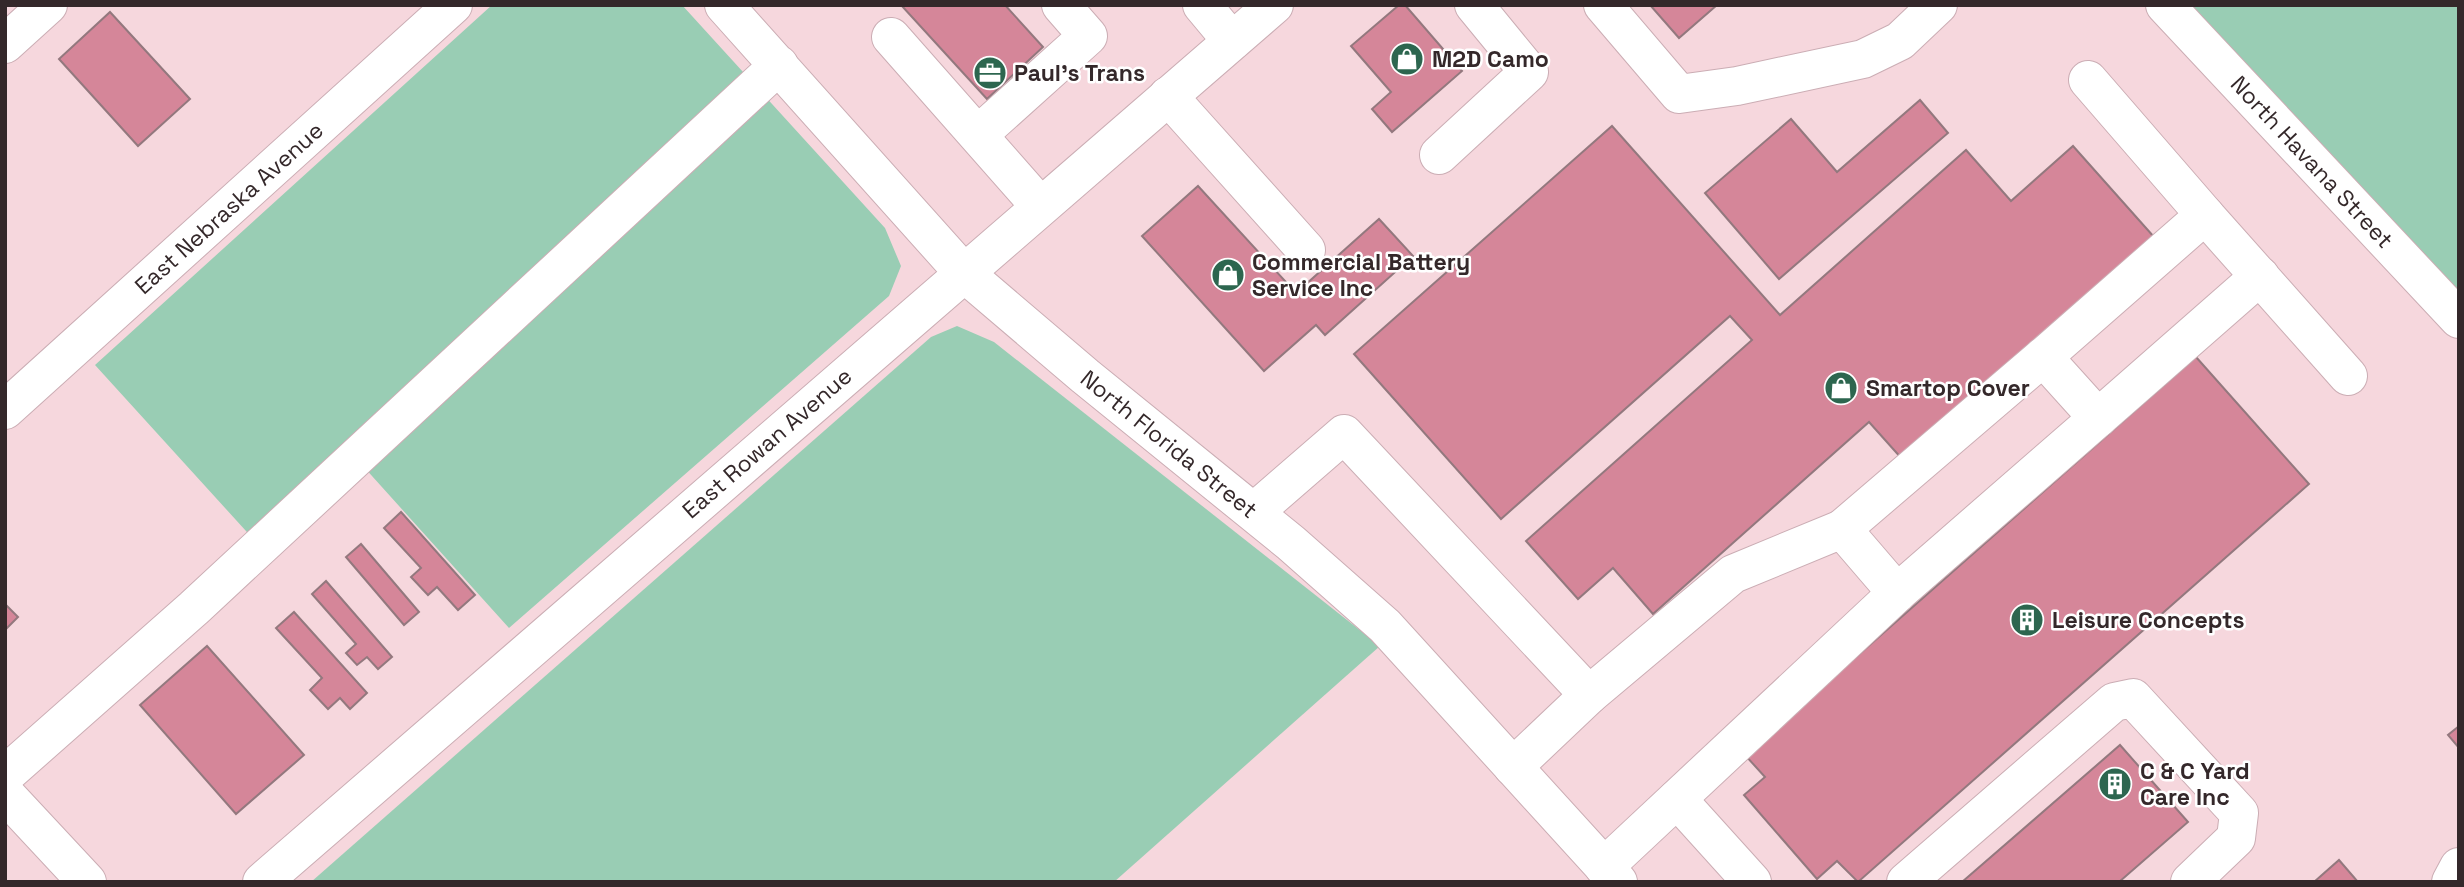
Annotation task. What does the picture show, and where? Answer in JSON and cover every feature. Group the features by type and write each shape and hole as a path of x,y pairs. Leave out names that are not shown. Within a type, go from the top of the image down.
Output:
{"street":[{"path":"5,44 47,5"},
{"name":"East Nebraska Avenue","path":"5,410 453,5"},
{"name":"North Florida Street","path":"724,5 963,272 1085,376 1254,512 1385,626 1611,874"},
{"path":"979,134 1088,36 1061,5"},
{"path":"1202,5 1232,41"},
{"name":"East Rowan Avenue","path":"262,882 1274,5"},
{"path":"1439,155 1529,72 1474,5"},
{"path":"1603,5 1679,94 1737,86 1863,59 1900,41 1938,5"},
{"name":"North Havana Street","path":"2165,5 2459,319"},
{"path":"891,37 1040,206"},
{"path":"5,775 215,589 779,65"},
{"path":"2088,80 2348,376"},
{"path":"1168,96 1307,250"},
{"path":"1513,766 1589,695 1733,574 1842,529 2205,215"},
{"path":"1611,874 1677,799 1897,593 2260,276"},
{"path":"2043,357 2098,418"},
{"path":"1254,512 1344,434 1589,695"},
{"path":"1842,529 1897,593"},
{"path":"1906,882 2114,702 2133,698 2239,813 2236,838 2190,882"},
{"path":"5,794 87,882"},
{"path":"1677,799 1752,882"},
{"path":"2451,882 2459,867"}],"green space":[{"path":"492,5 682,5 885,228 901,266 889,296 509,628 363,466 266,553 95,365"},
{"path":"2180,5 2459,5 2459,308"},
{"path":"957,326 994,342 1380,646 1114,882 311,882 931,337"}],"building":[{"name":"Paul's Trans","path":"901,5 1005,5 1043,47 987,99"},
{"name":"M2D Camo","path":"1399,5 1405,5 1462,71 1392,132 1372,109 1391,92 1351,46"},
{"path":"1650,5 1717,5 1679,38"},
{"path":"110,12 190,99 138,146 59,59"},
{"path":"1920,100 1948,133 1779,279 1705,193 1791,119 1837,172"},
{"name":"Smartop Cover","path":"1612,126 1780,315 1966,150 2011,201 2073,146 2154,237 1903,460 1869,422 1653,614 1613,568 1578,599 1526,541 1752,340 1730,316 1501,519 1354,354"},
{"name":"Commercial Battery Service Inc","path":"1198,186 1296,293 1379,219 1413,256 1325,335 1316,325 1264,371 1142,236"},
{"name":"Leisure Concepts","path":"2196,357 2309,484 1858,882 1837,861 1817,879 1744,795 1765,777 1745,755"},
{"path":"401,512 475,595 458,610 437,587 428,595 411,577 421,568 384,528"},
{"path":"361,544 419,612 404,625 346,557"},
{"path":"326,581 392,657 378,669 367,657 357,665 346,653 356,644 312,594"},
{"path":"5,604 18,617 5,630"},
{"path":"294,612 367,693 350,709 340,698 328,709 310,690 322,678 276,628"},
{"path":"207,646 304,755 236,814 140,705"},
{"path":"2459,726 2459,748 2448,735"},
{"name":"C & C Yard Care Inc","path":"2120,745 2188,822 2119,882 1962,882"},
{"path":"2339,860 2358,882 2314,882"}],"place":[{"name":"M2D Camo","path":"1407,59"},
{"name":"Paul's Trans","path":"990,73"},
{"name":"Commercial Battery Service Inc","path":"1228,275"},
{"name":"Smartop Cover","path":"1841,388"},
{"name":"Leisure Concepts","path":"2027,620"},
{"name":"C & C Yard Care Inc","path":"2115,784"}]}
